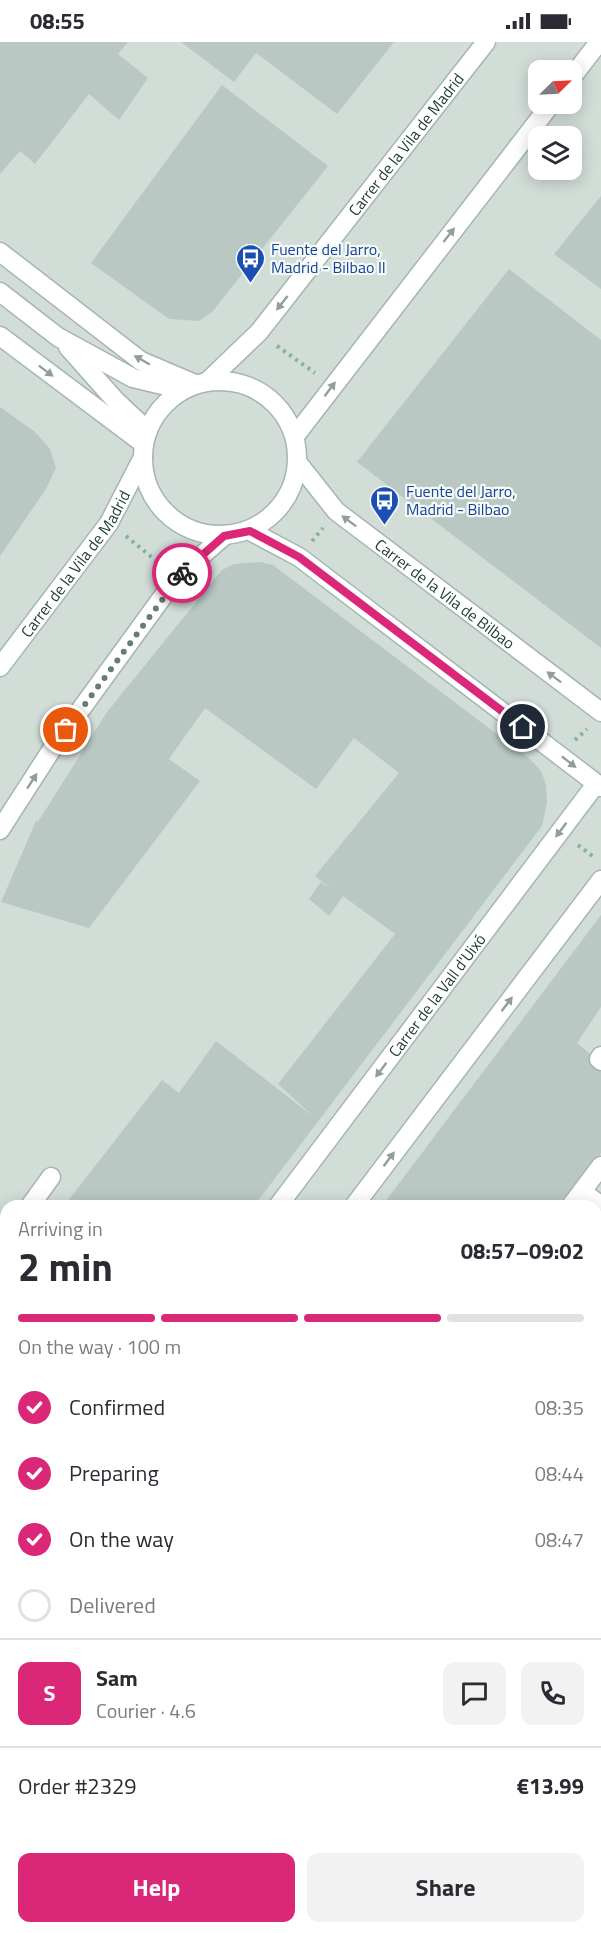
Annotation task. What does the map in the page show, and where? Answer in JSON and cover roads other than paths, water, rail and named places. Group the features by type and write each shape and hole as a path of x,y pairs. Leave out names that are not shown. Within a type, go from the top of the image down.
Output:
{"street":[{"name":"Carrer de la Vila de Madrid","path":"195,385 259,332 486,42"},
{"path":"582,64 599,42"},
{"path":"295,436 543,114"},
{"path":"0,252 141,361 195,385"},
{"path":"0,292 58,337 133,378 195,385 245,384 277,404 295,436 298,463 284,504 250,531 224,536 183,527 153,497 145,444 115,400 58,337"},
{"path":"0,336 145,444"},
{"path":"145,444 162,407 195,385"},
{"name":"Carrer de la Vila de Madrid","path":"0,667 109,523 145,444"},
{"name":"Carrer de la Vila de Bilbao","path":"298,463 336,511 597,718"},
{"path":"250,531 299,557 600,784"},
{"path":"0,830 52,750 177,577 224,536"},
{"name":"Carrer de la Vall d'Uixó","path":"283,1200 600,784"},
{"path":"359,1200 601,880"},
{"path":"601,1056 599,1059 601,1061"},
{"path":"576,1199 601,1166"},
{"path":"34,1200 51,1177"}],"place":[{"name":"Fuente del Jarro, Madrid - Bilbao II","path":"250,284"},
{"name":"Fuente del Jarro, Madrid - Bilbao","path":"385,526"}]}
